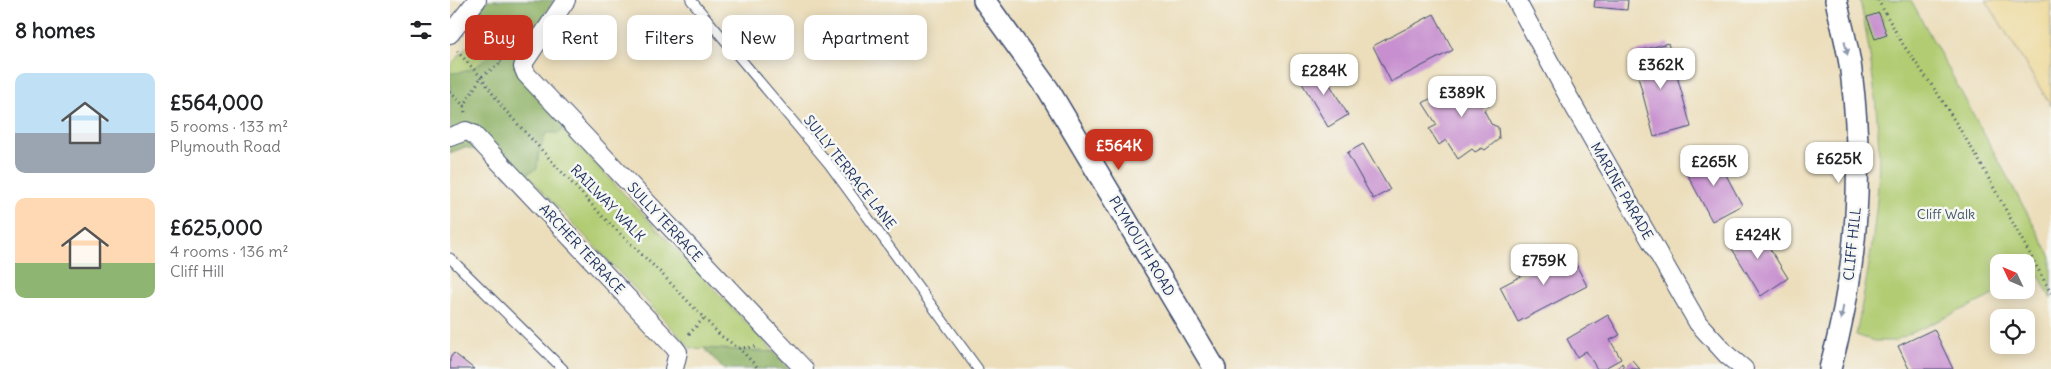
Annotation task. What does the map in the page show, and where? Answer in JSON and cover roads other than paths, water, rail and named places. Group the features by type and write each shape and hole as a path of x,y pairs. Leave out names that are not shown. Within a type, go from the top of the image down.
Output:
{"street":[{"path":"455,35 477,0"},
{"name":"SULLY TERRACE","path":"566,0 525,61 523,67 526,74 804,369"},
{"name":"PLYMOUTH ROAD","path":"984,0 1048,89 1215,369"},
{"name":"MARINE PARADE","path":"1516,0 1568,96 1698,323 1727,356 1744,369"},
{"name":"CLIFF HILL","path":"1830,369 1850,276 1855,235 1858,176 1857,132 1851,68 1836,0"},
{"name":"ARCHER TERRACE","path":"450,137 466,131 473,134 674,347 678,352 674,369"}],"lane":[{"name":"SULLY TERRACE LANE","path":"691,0 829,164 978,369"},
{"path":"450,258 563,369"}],"park label":[{"name":"Cliff Walk","path":"1946,214"}]}
